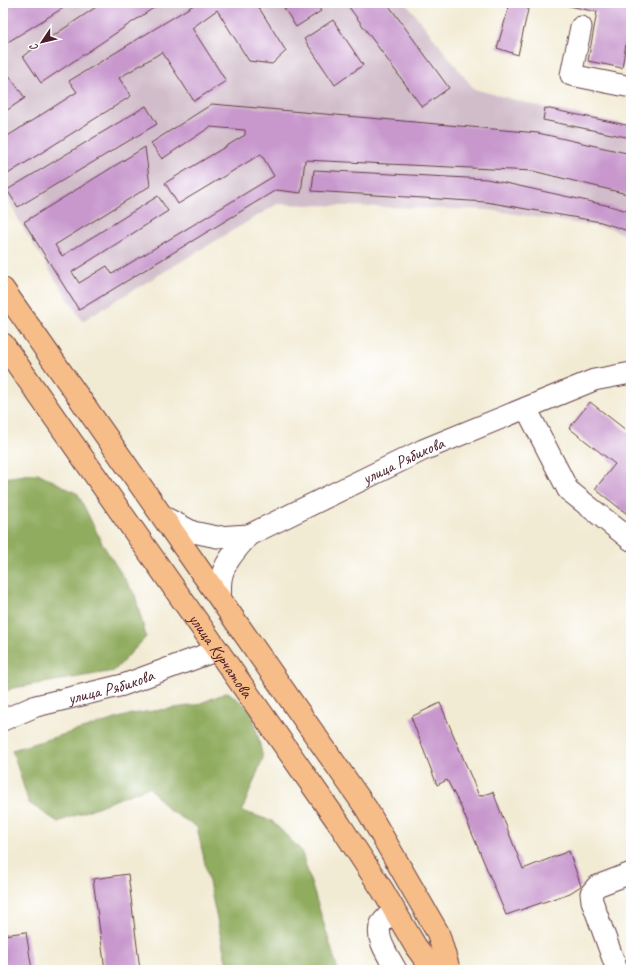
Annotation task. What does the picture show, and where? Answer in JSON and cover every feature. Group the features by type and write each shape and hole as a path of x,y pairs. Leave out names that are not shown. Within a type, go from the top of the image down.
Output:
{"main road":[{"path":"3,289 366,808 438,933 449,970"},
{"name":"улица Курчатова","path":"3,344 340,825 416,947 433,970"},
{"path":"340,825 366,808"}],"street":[{"path":"581,27 572,75 631,87"},
{"name":"улица Рябикова","path":"220,599 221,579 225,567 234,552 249,535 423,450 594,380 631,373"},
{"path":"526,408 568,490 631,540"},
{"path":"162,516 194,532 217,537 249,535"},
{"name":"улица Рябикова","path":"3,720 36,706 123,686 218,650"},
{"path":"617,970 592,901 592,893 597,886 631,873"},
{"path":"394,910 382,924 379,932 380,940 396,970"}],"shaded area":[{"path":"3,3 406,3 474,89 545,108 631,125 631,238 612,229 490,210 277,204 82,321 23,228 3,189"}],"green space":[{"path":"38,473 78,494 103,545 135,595 146,637 114,671 13,688 3,693 3,478"},
{"path":"228,692 252,711 263,758 242,811 272,821 301,850 338,970 228,970 197,827 169,810 149,787 58,822 29,803 12,750 132,714 196,705"}],"building":[{"path":"8,3 71,3 3,45 3,6"},
{"path":"102,3 161,3 41,83 23,56"},
{"path":"197,3 256,3 286,51 272,64 249,61 217,10 192,28 226,81 194,101 162,52 119,78 131,96 3,177 3,139 77,92 69,81"},
{"path":"281,3 315,3 321,11 296,27"},
{"path":"346,3 387,3 449,88 422,107"},
{"path":"510,3 525,3 529,5 518,55 497,48"},
{"path":"556,3 631,3 631,15 622,68 588,61 597,12"},
{"path":"333,20 363,65 335,85 304,39"},
{"path":"3,67 25,98 3,113"},
{"path":"212,104 538,133 631,154 631,195 533,171 305,160 301,193 276,190 79,310 24,222 145,147 150,186 55,245 62,256 158,196 168,211 72,272 79,283 107,266 112,274 274,176 261,154 178,204 165,183 245,135 245,130 210,127 162,159 151,143"},
{"path":"146,106 157,124 18,207 7,190"},
{"path":"545,108 631,126 631,138 543,120"},
{"path":"314,170 487,179 631,212 631,232 601,222 486,202 312,191"},
{"path":"590,402 631,434 631,517 595,489 615,464 569,428"},
{"path":"440,703 479,796 493,792 523,869 569,851 581,886 570,893 506,915 461,807 447,780 437,785 411,717"},
{"path":"128,874 140,970 105,970 93,879"},
{"path":"26,932 32,970 3,970 3,935"}]}
